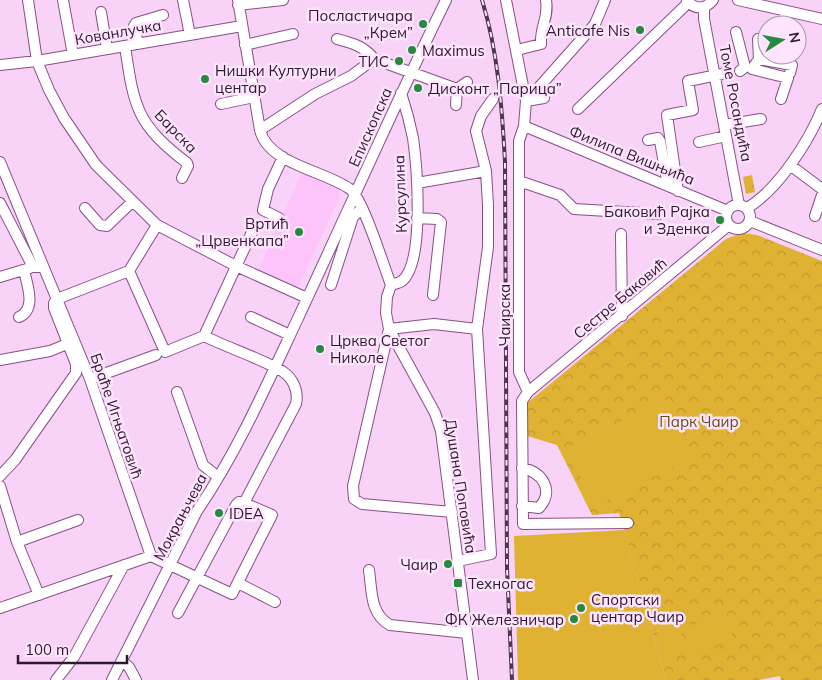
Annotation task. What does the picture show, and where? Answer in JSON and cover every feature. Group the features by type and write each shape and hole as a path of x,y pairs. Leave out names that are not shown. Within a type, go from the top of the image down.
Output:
{"street":[{"path":"28,0 37,62 56,104 79,142 96,165 157,225 236,266 307,298"},
{"path":"63,0 73,55"},
{"path":"183,0 190,35"},
{"path":"283,0 238,2 260,130 264,142 272,153 342,184 356,194 391,285"},
{"name":"Епископска","path":"356,194 401,93 446,0"},
{"path":"517,50 541,44 540,31 548,14 546,0"},
{"path":"540,86 595,24 605,0"},
{"path":"578,109 688,1 696,8 704,8 713,0"},
{"path":"738,0 822,19"},
{"name":"Чаирска","path":"509,1 526,101 524,126 518,140 519,372 528,392"},
{"name":"Томе Росандића","path":"704,8 704,19 714,76 743,206"},
{"path":"101,12 107,49"},
{"path":"138,44 134,26 136,23 163,15"},
{"name":"Кованлучка","path":"0,65 37,62 242,26"},
{"path":"736,32 745,67 740,71"},
{"path":"245,45 293,34"},
{"name":"Епископска","path":"337,39 356,44 369,52 374,59 457,88"},
{"name":"Барска","path":"125,46 135,104 145,122 163,143 187,163 182,178"},
{"path":"260,130 315,94 351,76 374,59"},
{"path":"757,62 752,69 788,78 781,99"},
{"path":"790,73 793,66 791,65"},
{"path":"673,189 667,115 694,110 688,81 728,73"},
{"path":"456,104 457,88 467,82"},
{"name":"Курсулина","path":"391,285 402,281 408,272 417,238 417,183 413,138 401,93"},
{"path":"221,104 254,97"},
{"path":"526,101 544,98"},
{"path":"458,560 491,554 477,329 489,226 486,171 476,131 481,116 493,99"},
{"path":"729,225 726,218 732,206 743,206 760,198 790,165 818,129 822,109"},
{"path":"724,126 761,118"},
{"name":"Филипа Вишњића","path":"524,126 728,211"},
{"path":"699,142 726,136"},
{"path":"648,140 658,138 660,141 673,189"},
{"path":"279,218 263,210 268,189 283,157"},
{"name":"Браће Игњатовић","path":"0,162 34,268"},
{"path":"790,165 822,189"},
{"path":"417,183 486,171"},
{"path":"519,181 560,195 574,209 659,214"},
{"name":"Мокрањчева","path":"112,680 197,512 218,477 275,368 356,194"},
{"path":"815,216 822,195"},
{"path":"84,208 100,225 107,226 132,202"},
{"name":"Браће Игњатовић","path":"0,203 34,268 57,299 90,379 151,556"},
{"path":"743,206 750,214 750,220 822,250"},
{"path":"331,285 353,217 362,208"},
{"path":"417,218 437,219 440,222 433,295"},
{"name":"Сестре Баковић","path":"528,392 622,316 729,225 736,229 743,228 750,220"},
{"path":"0,476 15,460 76,375 76,364 53,305 57,299 129,271 157,225"},
{"path":"90,379 204,336 252,232"},
{"path":"621,234 622,316"},
{"path":"0,277 34,268 30,302 26,312 19,317"},
{"path":"129,271 160,354"},
{"name":"Душана Поповића","path":"391,285 387,297 386,313 389,330 438,423 452,512 474,680"},
{"path":"254,322 289,338"},
{"path":"452,512 362,504 354,498 353,486 389,330 434,324 477,329"},
{"path":"204,336 283,372 298,393 296,404 244,503"},
{"path":"0,360 50,351 67,344"},
{"path":"177,392 203,465 218,477"},
{"path":"528,392 522,405 523,524 628,523"},
{"path":"522,468 538,473 544,479 546,487 545,501 539,508 522,506"},
{"path":"0,486 17,542 39,595"},
{"path":"0,608 151,556 197,577 232,594 272,516 244,503 239,502 236,504 197,577 178,613"},
{"path":"17,542 78,520"},
{"path":"56,680 74,657 124,565"},
{"path":"369,570 373,602 376,612 382,621 390,625 467,633"},
{"path":"238,583 274,602"},
{"path":"122,660 136,680"}],"shaded area":[{"name":"Вртић „Црвенкапа”","path":"302,172 338,188 340,196 298,287 259,269"}],"green space":[{"path":"752,175 755,192 746,194 743,177"},
{"name":"Парк Чаир","path":"742,233 757,235 822,261 822,680 781,680 780,676 758,680 666,680 619,513 592,515 557,445 527,436 526,404 726,239"},
{"path":"665,399 694,457 595,506 567,448"},
{"name":"ФК Железничар","path":"624,530 666,680 518,680 514,536"},
{"path":"678,617 685,651 662,656 655,621"},
{"path":"728,617 733,641 690,650 685,626"}],"railway":[{"path":"482,0 496,60 505,162 507,568 512,680"}],"place":[{"name":"Посластичара „Крем”","path":"423,24"},
{"name":"Anticafe Nis","path":"640,30"},
{"name":"Maximus","path":"412,50"},
{"name":"ТИС","path":"399,61"},
{"name":"Нишки Културни центар","path":"205,79"},
{"name":"Дисконт „Парица”","path":"418,88"},
{"name":"Баковић Рајка и Зденка","path":"720,220"},
{"name":"Вртић „Црвенкапа”","path":"299,232"},
{"name":"Црква Светог Николе","path":"320,349"},
{"name":"IDEA","path":"219,513"},
{"name":"Чаир","path":"448,564"},
{"name":"Техногас","path":"458,583"},
{"name":"Спортски центар Чаир","path":"581,608"},
{"name":"ФК Железничар","path":"574,619"}]}
